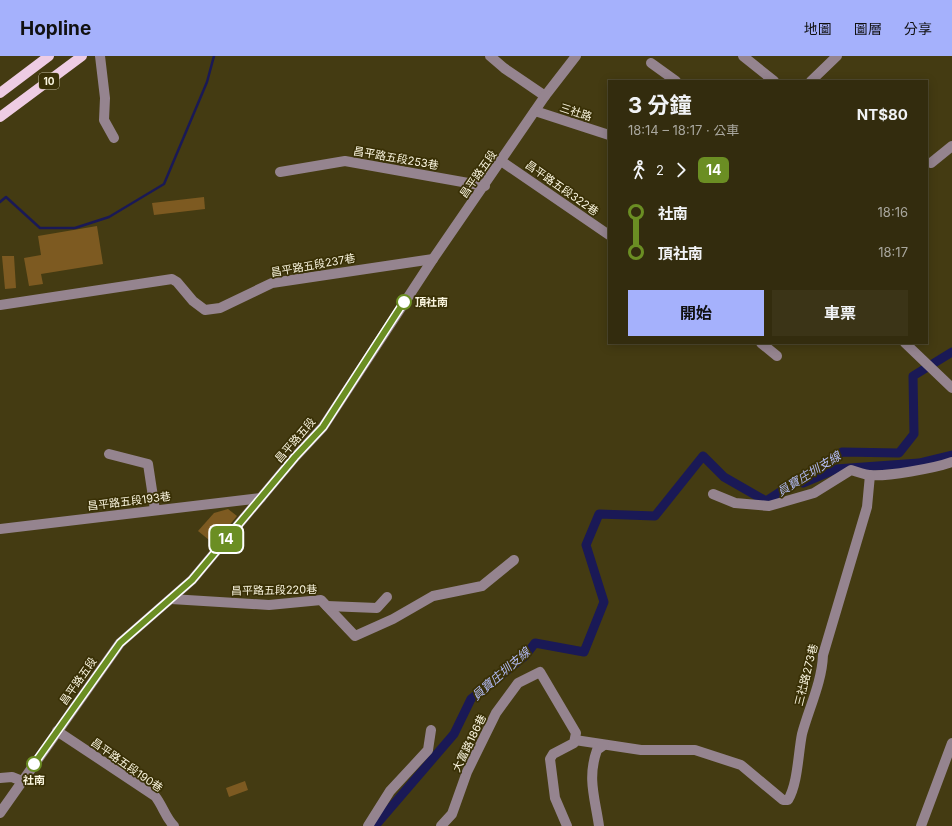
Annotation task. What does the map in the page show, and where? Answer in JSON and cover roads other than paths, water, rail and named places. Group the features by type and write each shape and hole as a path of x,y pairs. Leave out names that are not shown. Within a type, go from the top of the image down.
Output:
{"main road":[{"name":"10","path":"0,93 49,56"},
{"name":"10","path":"0,117 82,56"}],"street":[{"path":"100,56 105,98 104,120 114,138"},
{"path":"490,56 504,68 545,96"},
{"name":"昌平路五段","path":"0,813 120,643 192,580 323,427 433,259 485,186 545,96 576,56"},
{"path":"743,56 773,80"},
{"path":"812,80 837,56"},
{"path":"651,63 675,80"},
{"name":"三社路","path":"535,111 608,135"},
{"path":"931,163 952,146"},
{"name":"昌平路五段253巷","path":"280,172 345,161 485,186"},
{"name":"昌平路五段322巷","path":"502,161 608,234"},
{"name":"昌平路五段237巷","path":"0,305 172,279 177,282 193,301 205,310 220,308 272,283 433,259"},
{"path":"762,344 777,356"},
{"path":"906,344 952,388"},
{"path":"109,454 148,464 155,510"},
{"path":"713,494 734,503 769,506 814,493 851,470 870,475 911,471 942,466 952,462"},
{"name":"三社路273巷","path":"604,745 641,750 695,750 741,765 783,800 788,800 798,762 802,734 823,669 823,655 867,507 870,475"},
{"name":"昌平路五段193巷","path":"0,529 261,498"},
{"name":"昌平路五段220巷","path":"171,599 269,605 321,600 355,636 393,619 433,596 482,586 514,560"},
{"name":"昌平路五段220巷","path":"327,606 377,608 387,597"},
{"name":"大富路186巷","path":"441,826 452,814 467,772 496,713 518,682 540,672 576,733 575,740"},
{"path":"368,826 390,791 428,750 431,730"},
{"name":"昌平路五段190巷","path":"57,731 155,796 163,806 165,814 174,826"},
{"path":"567,826 555,798 550,759 553,754 574,743 575,740 604,745"},
{"path":"921,826 952,743"},
{"path":"599,826 593,799 592,772 597,750 604,745"},
{"path":"0,778 12,777 22,780"}],"waterway":[{"path":"0,202 6,197 40,228 75,228 109,217 164,184 207,82 214,56"},
{"name":"員寶庄圳支線","path":"375,826 454,734 471,699 525,656 535,643 584,652 604,602 586,545 599,514 655,516 703,456 724,477 766,501 842,452 899,453 914,434 913,376 952,352"},
{"path":"803,483 836,469 919,463 952,455"}],"place":[{"name":"頂社南","path":"404,302"},
{"name":"社南","path":"34,764"}]}
